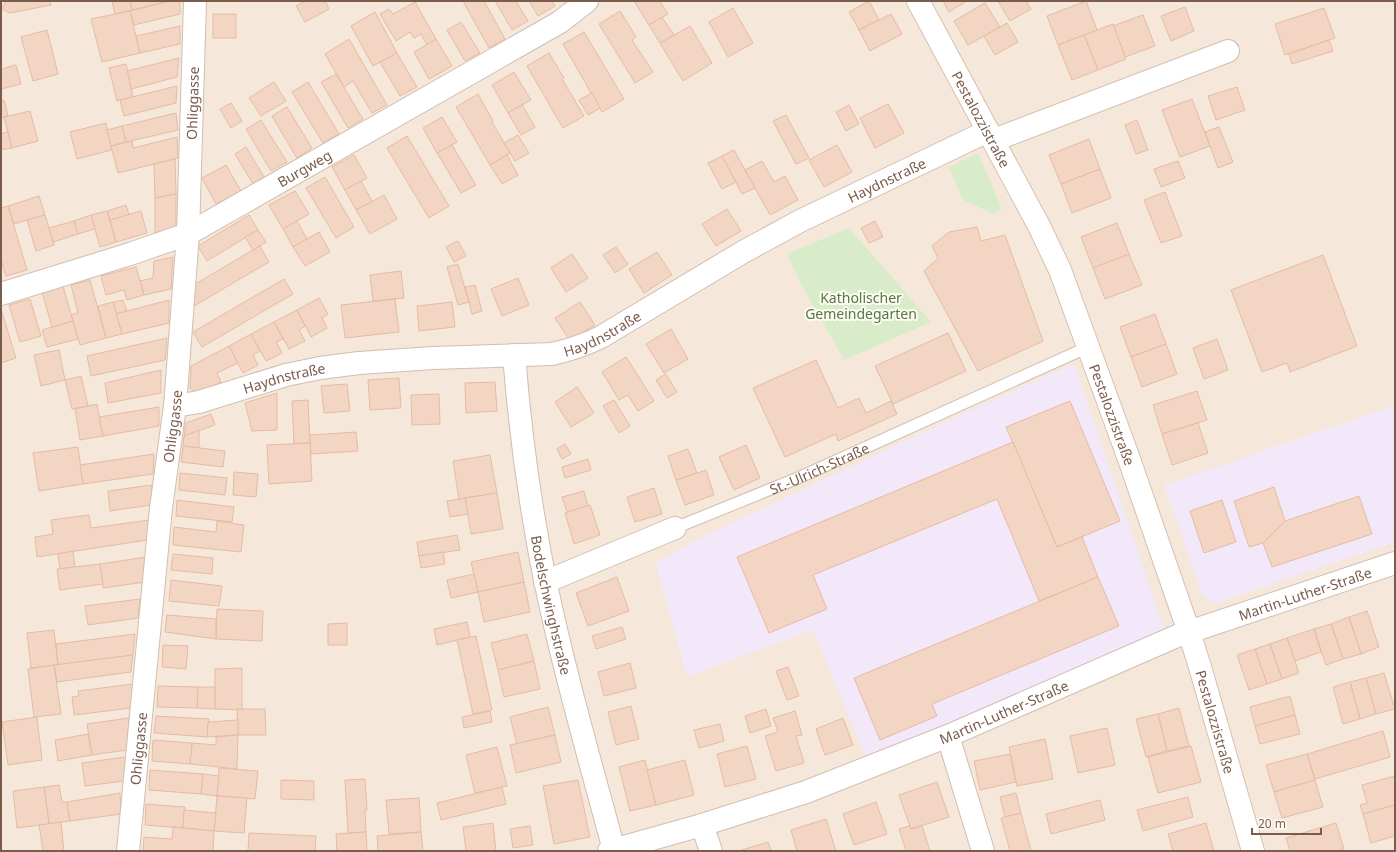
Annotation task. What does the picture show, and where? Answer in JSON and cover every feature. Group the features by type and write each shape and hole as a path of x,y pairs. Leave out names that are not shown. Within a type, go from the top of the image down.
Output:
{"street":[{"name":"Ohliggasse","path":"128,851 161,508 175,406 188,234 195,1"},
{"name":"Burgweg","path":"1,294 130,254 188,234 560,22 587,1"},
{"name":"Pestalozzistraße","path":"918,1 991,135 1039,226 1060,270 1189,632 1252,851"},
{"name":"Haydnstraße","path":"175,406 199,402 286,376 320,368 359,363 433,358 552,354 582,346 601,337 743,252 800,220 991,135 1228,51"},
{"name":"Bodelschwinghstraße","path":"514,356 517,396 529,485 545,582 612,851"},
{"name":"St.-Ulrich-Straße","path":"545,582 676,528"},
{"name":"Martin-Luther-Straße","path":"612,851 702,825 806,792 948,736 1189,632 1395,563"},
{"path":"948,736 983,851"},
{"path":"702,825 711,851"}],"lane":[{"name":"St.-Ulrich-Straße","path":"676,528 798,478 1076,352 1089,348"}],"shaded area":[{"path":"1,1 1395,1 1395,851 1,851"},
{"path":"1074,364 1166,634 867,759 813,630 687,677 656,564 698,539 967,412"},
{"path":"1394,406 1395,542 1216,603 1203,596 1164,485"}],"green space":[{"path":"978,153 1002,209 994,214 963,200 949,167"},
{"name":"Katholischer Gemeindegarten","path":"849,228 931,322 844,360 799,280 787,254"}],"building":[{"path":"6,1 50,1 51,5 10,13 2,9"},
{"path":"112,1 130,1 132,10 115,14"},
{"path":"130,1 170,1 132,10"},
{"path":"170,1 180,1 180,14 134,25 130,11"},
{"path":"305,1 325,1 329,9 305,22 296,6"},
{"path":"463,1 484,1 505,39 489,48"},
{"path":"495,1 516,1 528,21 512,30"},
{"path":"529,1 552,1 555,6 538,16"},
{"path":"634,1 660,1 668,14 649,25"},
{"path":"869,1 879,20 859,30 849,12"},
{"path":"943,1 967,1 949,12"},
{"path":"998,1 1026,1 1031,9 1010,21"},
{"path":"1086,1 1097,30 1058,45 1047,16"},
{"path":"415,2 436,39 427,45 421,34 414,38 410,32 396,41 380,14 389,9 393,14"},
{"path":"985,3 1000,27 968,45 954,21"},
{"path":"1185,7 1194,31 1171,41 1161,16"},
{"path":"733,8 753,43 728,57 709,22"},
{"path":"1324,8 1335,38 1285,55 1275,24"},
{"path":"130,11 140,53 102,62 91,19"},
{"path":"620,11 636,37 632,40 653,72 635,83 599,24"},
{"path":"375,12 397,53 373,66 351,26"},
{"path":"213,14 236,14 236,38 213,38"},
{"path":"891,14 902,34 870,51 859,30"},
{"path":"1143,15 1155,46 1125,57 1113,26"},
{"path":"662,17 674,35 660,43 649,25"},
{"path":"461,22 480,53 465,61 447,30"},
{"path":"1007,23 1018,42 995,55 984,36"},
{"path":"1113,24 1126,59 1098,70 1084,35"},
{"path":"180,26 180,44 140,53 136,36"},
{"path":"690,26 712,63 683,81 660,43"},
{"path":"47,30 58,74 33,81 21,37"},
{"path":"584,32 624,99 602,112 563,44"},
{"path":"1084,35 1098,70 1072,80 1058,45"},
{"path":"349,39 387,105 372,113 353,81 344,87 325,54"},
{"path":"436,39 452,66 429,79 414,52"},
{"path":"1329,40 1333,51 1292,64 1289,54"},
{"path":"397,53 417,87 400,96 380,62"},
{"path":"549,53 564,78 562,79 584,116 563,128 527,66"},
{"path":"179,58 177,77 131,89 127,71"},
{"path":"126,64 133,97 117,101 109,68"},
{"path":"16,65 21,84 1,89 1,69"},
{"path":"514,72 531,100 508,113 492,85"},
{"path":"336,74 363,119 348,128 321,82"},
{"path":"274,82 286,101 261,116 249,98"},
{"path":"308,82 339,134 323,143 292,92"},
{"path":"177,86 176,103 124,116 120,100"},
{"path":"1237,87 1245,110 1216,120 1208,96"},
{"path":"592,93 600,108 588,115 579,100"},
{"path":"478,94 510,153 490,165 456,107"},
{"path":"1192,99 1210,146 1180,157 1162,110"},
{"path":"4,100 8,116 1,118 1,101"},
{"path":"231,103 242,121 231,128 220,109"},
{"path":"888,104 904,133 875,148 860,118"},
{"path":"522,105 535,127 521,135 508,113"},
{"path":"849,105 859,124 846,131 836,112"},
{"path":"287,107 312,148 297,158 272,116"},
{"path":"30,111 38,141 12,148 4,117"},
{"path":"176,113 178,130 126,142 122,126"},
{"path":"786,115 809,158 796,164 773,121"},
{"path":"442,117 457,142 437,153 423,128"},
{"path":"261,120 287,162 271,171 246,129"},
{"path":"1137,120 1148,150 1136,154 1125,125"},
{"path":"106,123 112,150 77,159 70,132"},
{"path":"122,126 126,142 111,146 107,130"},
{"path":"1219,127 1233,162 1218,168 1205,132"},
{"path":"8,132 12,148 1,150 1,134"},
{"path":"518,135 529,153 515,161 504,143"},
{"path":"407,136 449,206 429,218 387,148"},
{"path":"177,137 178,158 118,173 111,146 132,141 133,148"},
{"path":"1089,139 1100,169 1061,184 1049,155"},
{"path":"452,145 476,185 461,193 437,153"},
{"path":"837,145 852,172 824,187 809,160"},
{"path":"246,147 264,177 253,184 235,154"},
{"path":"734,150 755,188 742,194 722,156"},
{"path":"354,155 367,178 345,190 332,167"},
{"path":"507,155 518,175 502,184 490,165"},
{"path":"722,156 736,182 722,189 708,163"},
{"path":"175,159 176,194 155,198 154,164"},
{"path":"762,161 774,182 785,176 798,200 770,215 745,170"},
{"path":"1178,161 1185,178 1161,187 1154,169"},
{"path":"226,165 241,191 216,204 202,178"},
{"path":"1100,169 1111,198 1072,213 1061,184"},
{"path":"325,177 354,227 336,238 306,188"},
{"path":"361,181 372,201 356,210 345,190"},
{"path":"295,191 309,214 283,229 269,205"},
{"path":"1165,192 1182,236 1161,243 1144,200"},
{"path":"176,194 176,228 155,233 155,198"},
{"path":"384,195 397,219 370,234 356,210"},
{"path":"39,196 45,215 14,224 8,206"},
{"path":"126,205 129,215 110,220 107,211"},
{"path":"8,206 27,270 6,276 1,259 1,208"},
{"path":"727,209 741,231 716,246 702,224"},
{"path":"107,211 116,242 100,247 91,215"},
{"path":"141,211 147,233 116,242 110,220"},
{"path":"45,215 54,245 36,251 27,220"},
{"path":"91,215 95,229 78,234 74,221"},
{"path":"249,215 258,230 207,261 198,246"},
{"path":"74,221 78,234 53,242 49,228"},
{"path":"297,221 307,239 293,247 283,229"},
{"path":"875,221 883,237 869,243 861,228"},
{"path":"1117,223 1129,254 1093,268 1081,237"},
{"path":"977,227 981,241 1005,235 1043,341 978,371 924,271 938,258 932,246 949,232"},
{"path":"258,230 266,242 253,250 245,237"},
{"path":"319,232 330,252 305,266 293,247"},
{"path":"458,241 466,256 454,262 446,247"},
{"path":"260,246 269,262 194,306 195,284"},
{"path":"616,247 628,264 615,273 603,255"},
{"path":"657,252 672,275 644,293 629,269"},
{"path":"572,254 588,278 566,292 551,268"},
{"path":"1129,254 1142,285 1105,299 1093,268"},
{"path":"1323,255 1357,346 1290,372 1287,363 1262,372 1231,290"},
{"path":"173,257 171,289 144,295 140,281 153,278 154,261"},
{"path":"458,264 469,302 458,305 447,267"},
{"path":"136,267 144,295 127,300 124,290 106,295 101,276"},
{"path":"401,271 404,298 373,301 370,275"},
{"path":"518,278 529,305 502,316 491,289"},
{"path":"284,279 293,294 202,347 193,332"},
{"path":"90,280 106,338 80,345 71,315 78,313 71,285"},
{"path":"475,285 482,311 472,314 465,287"},
{"path":"63,286 73,321 52,327 42,292"},
{"path":"319,298 328,314 322,318 327,328 311,337 297,310"},
{"path":"30,299 41,336 20,342 9,305"},
{"path":"395,299 399,332 345,338 341,305"},
{"path":"123,300 127,311 116,314 113,302"},
{"path":"169,300 169,323 122,334 116,314"},
{"path":"113,302 122,334 106,338 98,306"},
{"path":"452,302 455,327 419,331 417,306"},
{"path":"580,302 595,325 570,341 555,318"},
{"path":"1,309 16,358 1,363"},
{"path":"297,310 305,326 299,330 305,341 289,349 274,322"},
{"path":"1155,314 1166,344 1131,357 1120,327"},
{"path":"73,321 78,339 47,347 42,330"},
{"path":"274,322 283,339 276,342 282,353 266,361 251,334"},
{"path":"671,329 688,359 664,373 646,344"},
{"path":"948,333 966,371 893,404 875,366"},
{"path":"251,334 260,351 253,355 258,365 243,373 229,346"},
{"path":"167,338 165,360 91,376 87,356"},
{"path":"1217,339 1228,370 1204,379 1193,348"},
{"path":"1166,344 1177,374 1142,387 1131,357"},
{"path":"229,346 238,363 217,373 221,382 197,394 190,388 191,366"},
{"path":"59,350 65,380 41,386 34,355"},
{"path":"626,357 654,401 638,411 628,395 619,400 602,372"},
{"path":"816,360 838,408 859,398 866,413 891,401 897,414 838,441 836,434 785,457 753,388"},
{"path":"161,370 161,393 108,403 105,383"},
{"path":"666,374 677,392 667,398 656,380"},
{"path":"81,376 88,406 72,409 65,380"},
{"path":"399,378 401,408 370,410 368,380"},
{"path":"495,382 497,411 466,413 465,383"},
{"path":"347,384 350,411 324,413 321,386"},
{"path":"577,387 594,413 571,427 555,402"},
{"path":"1197,391 1207,420 1162,434 1153,405"},
{"path":"277,393 277,430 252,431 245,403"},
{"path":"439,394 440,424 412,425 411,395"},
{"path":"308,400 310,443 294,444 292,401"},
{"path":"614,400 630,426 619,433 603,406"},
{"path":"1070,401 1120,521 1057,547 1006,427"},
{"path":"97,404 103,436 80,440 75,409"},
{"path":"159,407 159,426 103,436 99,417"},
{"path":"211,414 215,425 184,436 186,423"},
{"path":"1198,423 1208,453 1172,465 1162,434"},
{"path":"199,430 199,448 183,446 184,436"},
{"path":"356,432 358,451 311,454 310,435"},
{"path":"1013,442 1057,547 1082,537 1098,577 1039,601 997,499 813,575 827,609 769,633 737,557"},
{"path":"310,443 312,481 269,484 267,445"},
{"path":"565,444 571,454 562,459 557,449"},
{"path":"746,445 760,478 734,490 719,457"},
{"path":"183,446 225,451 223,467 181,462"},
{"path":"78,447 83,484 39,491 33,453"},
{"path":"688,449 697,473 676,480 668,456"},
{"path":"154,454 153,474 83,484 80,465"},
{"path":"490,455 497,493 459,499 453,461"},
{"path":"588,459 591,470 565,478 562,467"},
{"path":"706,470 714,495 685,505 676,480"},
{"path":"234,472 258,474 256,497 233,495"},
{"path":"180,473 227,478 225,495 179,490"},
{"path":"152,485 151,505 110,511 108,491"},
{"path":"1274,487 1285,521 1263,543 1249,547 1234,501"},
{"path":"654,488 662,514 635,522 627,497"},
{"path":"584,491 588,506 567,512 562,497"},
{"path":"497,493 503,529 471,534 465,498"},
{"path":"1359,496 1372,534 1272,567 1263,543 1285,521"},
{"path":"465,498 468,514 450,517 447,501"},
{"path":"177,500 234,507 232,522 176,516"},
{"path":"1222,500 1236,542 1204,553 1190,511"},
{"path":"590,505 600,535 574,544 565,513"},
{"path":"89,515 91,528 149,520 147,540 37,557 35,537 53,534 51,520"},
{"path":"217,521 244,525 241,552 173,545 174,527 216,532"},
{"path":"457,535 460,550 419,556 417,542"},
{"path":"73,551 75,567 60,569 58,554"},
{"path":"443,552 445,564 421,568 419,556"},
{"path":"518,552 524,582 478,592 471,562"},
{"path":"173,554 213,558 212,574 171,570"},
{"path":"146,557 145,582 103,588 100,564"},
{"path":"100,564 103,584 60,590 57,569"},
{"path":"474,574 478,592 451,598 447,580"},
{"path":"617,577 629,611 588,626 576,593"},
{"path":"1098,577 1119,626 932,704 937,716 880,740 854,678"},
{"path":"171,580 222,586 219,606 169,601"},
{"path":"524,582 530,612 484,622 478,592"},
{"path":"140,599 138,618 88,625 85,606"},
{"path":"217,609 263,611 262,641 216,639"},
{"path":"1367,611 1379,647 1361,654 1349,617"},
{"path":"167,615 216,619 216,639 165,632"},
{"path":"1349,617 1361,654 1343,659 1331,624"},
{"path":"467,622 470,637 437,645 434,629"},
{"path":"347,623 347,645 328,645 328,624"},
{"path":"1331,624 1343,659 1326,665 1314,629"},
{"path":"622,627 626,639 596,649 592,636"},
{"path":"1314,629 1321,652 1295,661 1287,638"},
{"path":"54,630 58,665 31,668 27,633"},
{"path":"135,634 133,655 58,665 56,644"},
{"path":"527,634 534,661 498,670 491,643"},
{"path":"476,636 492,710 473,714 457,640"},
{"path":"1287,638 1299,673 1282,679 1270,644"},
{"path":"1270,644 1282,679 1267,684 1255,649"},
{"path":"163,645 188,646 186,669 162,667"},
{"path":"1255,649 1267,684 1249,690 1237,655"},
{"path":"133,655 131,672 57,682 54,665"},
{"path":"534,661 540,689 504,697 498,670"},
{"path":"630,663 636,688 604,696 598,672"},
{"path":"54,665 61,714 34,717 28,669"},
{"path":"788,667 799,696 787,700 776,671"},
{"path":"242,668 242,710 215,709 215,669"},
{"path":"1384,673 1395,709 1376,714 1366,678"},
{"path":"1366,678 1376,714 1360,719 1350,682"},
{"path":"1350,682 1360,719 1343,724 1333,687"},
{"path":"133,684 131,708 74,715 72,697 79,696 78,691"},
{"path":"158,686 198,687 197,708 157,707"},
{"path":"198,687 215,687 215,709 197,708"},
{"path":"1290,696 1295,715 1255,726 1250,707"},
{"path":"631,706 639,739 616,745 608,712"},
{"path":"548,707 555,735 517,744 510,717"},
{"path":"1179,708 1189,746 1167,751 1158,714"},
{"path":"237,709 265,709 266,735 238,735"},
{"path":"766,709 771,726 750,733 745,716"},
{"path":"490,711 492,722 464,728 462,717"},
{"path":"795,711 802,735 796,736 804,763 776,771 765,736 778,732 773,718"},
{"path":"1158,714 1167,751 1146,757 1136,719"},
{"path":"1295,715 1300,734 1260,744 1255,726"},
{"path":"156,716 209,719 207,737 154,733"},
{"path":"37,717 42,760 8,765 2,722"},
{"path":"129,718 127,750 92,755 87,724"},
{"path":"843,718 853,745 825,755 816,729"},
{"path":"238,720 238,735 207,737 208,722"},
{"path":"720,724 724,741 699,748 694,730"},
{"path":"1107,728 1115,765 1078,773 1070,736"},
{"path":"1383,731 1390,757 1315,779 1307,754"},
{"path":"88,734 92,755 58,761 55,740"},
{"path":"238,735 237,769 190,764 192,743 216,745 216,737"},
{"path":"555,735 561,762 516,773 510,745"},
{"path":"1045,739 1053,779 1017,786 1009,747"},
{"path":"153,740 192,743 190,764 152,761"},
{"path":"747,746 756,779 725,787 717,754"},
{"path":"1191,746 1201,782 1158,793 1148,757"},
{"path":"497,747 507,786 475,793 466,755"},
{"path":"1010,754 1016,782 980,790 974,761"},
{"path":"1307,754 1315,780 1274,792 1266,765"},
{"path":"126,757 124,781 85,786 82,763"},
{"path":"645,760 656,805 630,811 619,767"},
{"path":"685,760 694,795 656,805 647,770"},
{"path":"219,768 258,771 255,799 217,796"},
{"path":"150,770 203,774 201,794 149,790"},
{"path":"203,774 219,776 217,796 201,794"},
{"path":"1395,776 1395,805 1363,814 1360,805 1367,803 1362,785"},
{"path":"365,779 367,810 365,810 366,832 348,833 345,780"},
{"path":"281,780 314,781 314,800 281,799"},
{"path":"578,780 590,837 554,844 543,786"},
{"path":"1315,780 1323,807 1282,818 1274,792"},
{"path":"937,782 949,817 911,829 899,795"},
{"path":"59,785 62,802 67,802 70,821 49,824 44,787"},
{"path":"44,787 49,824 17,828 13,791"},
{"path":"502,787 506,804 441,820 437,803"},
{"path":"120,793 121,814 70,821 67,802"},
{"path":"1016,793 1021,813 1005,817 1000,797"},
{"path":"217,796 247,798 244,833 214,831"},
{"path":"1188,797 1193,817 1143,831 1137,810"},
{"path":"419,798 421,832 389,834 386,800"},
{"path":"1100,800 1105,820 1051,834 1046,814"},
{"path":"876,802 887,834 854,845 843,814"},
{"path":"146,804 185,807 183,828 145,825"},
{"path":"1395,805 1395,836 1371,843 1363,814"},
{"path":"184,810 216,813 214,831 183,828"},
{"path":"1021,813 1031,851 1010,851 1001,818"},
{"path":"826,819 836,851 797,851 791,830"},
{"path":"61,822 64,851 43,851 39,825"},
{"path":"493,823 496,851 466,851 463,827"},
{"path":"1206,823 1214,851 1173,851 1168,834"},
{"path":"1336,823 1344,849 1338,851 1290,851 1286,838"},
{"path":"530,826 533,845 513,848 510,829"},
{"path":"910,826 911,829 922,826 930,851 906,851 899,829"},
{"path":"173,827 214,831 213,851 143,851 144,837 172,839"},
{"path":"366,832 367,851 337,851 336,834"},
{"path":"421,832 423,851 378,851 377,836"},
{"path":"249,833 316,836 315,851 248,851"},
{"path":"768,842 771,851 739,851"}]}
